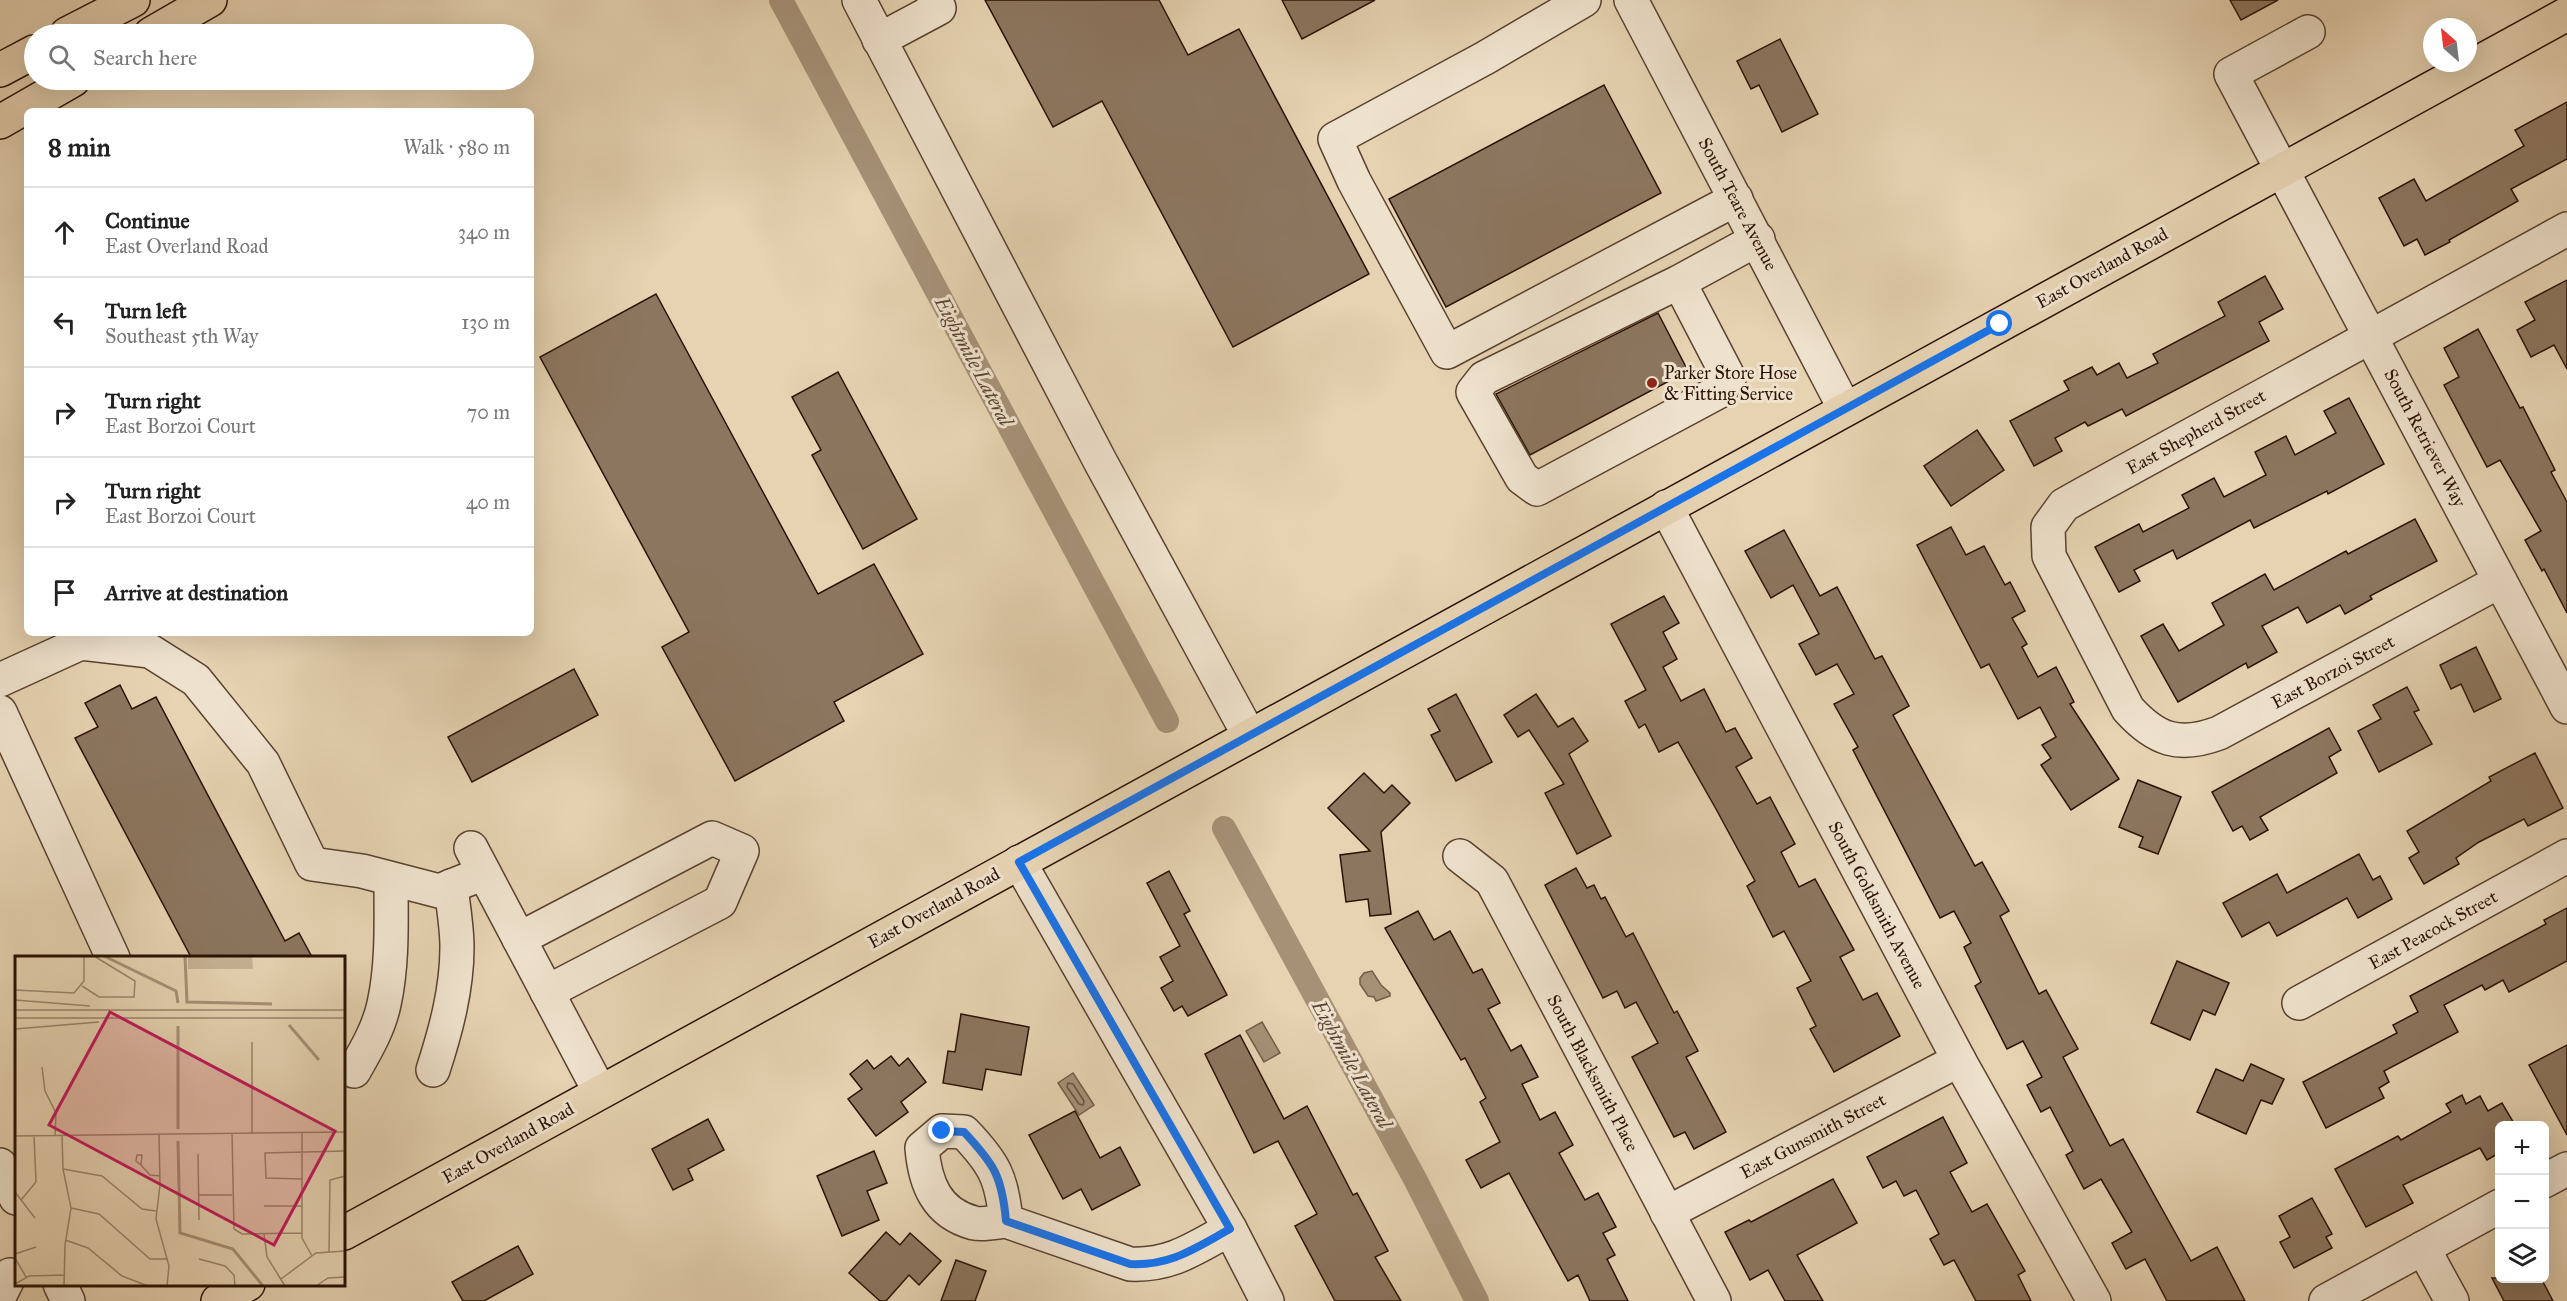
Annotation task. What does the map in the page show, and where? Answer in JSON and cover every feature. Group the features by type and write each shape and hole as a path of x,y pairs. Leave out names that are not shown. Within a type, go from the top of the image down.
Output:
{"main road":[{"path":"86,24 133,0"},
{"path":"168,24 210,0"},
{"name":"East Overland Road","path":"345,1232 2567,14"},
{"path":"0,70 24,57"},
{"path":"24,108 56,90"},
{"path":"0,122 24,108"},
{"path":"218,1301 244,1286"}],"street":[{"path":"859,0 1100,461 1249,735"},
{"path":"879,40 939,8 934,0"},
{"path":"1584,0 1485,58 1335,139 1354,181 1447,352 1736,200"},
{"name":"South Teare Avenue","path":"1630,0 1758,239 1845,409"},
{"name":"South Retriever Way","path":"2308,32 2231,74 2567,707"},
{"name":"East Shepherd Street","path":"2160,736 2143,725 2128,709 2049,556 2048,527 2064,505 2567,229"},
{"path":"1679,282 1729,378 1720,391 1537,489 1522,478 1473,392 1484,378 1679,282 1758,239"},
{"name":"South Goldsmith Avenue","path":"1666,507 1959,1060 2094,1301"},
{"name":"East Borzoi Street","path":"2160,736 2179,741 2199,741 2219,733 2500,581"},
{"path":"0,680 81,643 150,651 196,680 263,763 312,864 362,871 439,891 451,886 477,860 600,1092"},
{"path":"0,712 113,956"},
{"path":"519,939 712,838 742,851 720,902 547,992"},
{"name":"South Blacksmith Place","path":"1460,855 1492,881 1714,1301"},
{"name":"East Peacock Street","path":"2299,1003 2567,856"},
{"path":"1019,862 1230,1229 1267,1301"},
{"path":"354,1071 372,1040 384,1005 390,960 392,879"},
{"path":"433,1070 447,1029 455,978 457,946 451,886"},
{"name":"East Gunsmith Street","path":"1667,1213 1959,1060"},
{"path":"0,1166 15,1196"},
{"path":"2549,1178 2567,1169"},
{"path":"2326,1301 2495,1208"},
{"path":"1006,1221 1130,1264 1152,1265 1171,1261 1230,1229"},
{"path":"2423,1248 2452,1301"},
{"path":"61,1286 68,1301"}],"water":[{"path":"1372,971 1390,996 1376,1001 1374,997 1368,996 1360,984 1360,978 1364,973"},
{"path":"1262,1022 1280,1053 1264,1062 1246,1031"},
{"path":"1073,1073 1094,1105 1079,1115 1058,1083"}],"building":[{"path":"985,0 1159,0 1188,55 1239,29 1369,274 1233,347 1102,101 1053,127"},
{"path":"1282,0 1375,0 1302,39"},
{"path":"2230,0 2278,0 2241,20"},
{"path":"1780,39 1818,114 1782,132 1759,85 1751,89 1737,61"},
{"path":"1604,85 1661,193 1446,307 1389,199"},
{"path":"2567,102 2567,159 2511,189 2518,201 2449,240 2450,242 2425,255 2417,239 2404,246 2379,198 2414,179 2426,201 2524,146 2515,130"},
{"path":"2265,276 2283,309 2259,322 2269,341 2126,416 2122,409 2088,426 2085,422 2055,438 2062,451 2034,466 2010,421 2069,390 2064,381 2092,367 2097,375 2119,363 2127,378 2158,363 2153,354 2225,316 2218,302"},
{"path":"2567,280 2567,369 2554,345 2531,357 2517,330 2535,320 2525,302"},
{"path":"656,294 818,594 874,564 923,654 834,702 844,721 735,781 662,647 689,632 540,357"},
{"path":"1658,313 1688,371 1530,455 1496,394"},
{"path":"2478,329 2520,408 2523,407 2555,470 2551,472 2567,502 2567,613 2544,569 2542,571 2525,540 2541,531 2500,460 2487,467 2444,385 2459,377 2444,348"},
{"path":"838,372 917,519 863,549 812,455 821,450 792,397"},
{"path":"2349,398 2384,464 2328,494 2327,491 2254,528 2250,520 2177,559 2173,550 2134,570 2140,581 2119,592 2095,547 2139,524 2143,532 2189,508 2182,495 2214,478 2224,497 2266,475 2255,452 2286,436 2295,455 2336,433 2324,411"},
{"path":"1977,430 2004,470 1951,506 1924,466"},
{"path":"2415,519 2437,561 2370,596 2372,599 2345,614 2340,605 2307,623 2298,607 2262,626 2277,652 2248,668 2246,663 2178,702 2141,636 2163,624 2179,651 2224,625 2212,603 2265,574 2274,590 2346,551 2348,554"},
{"path":"1951,527 1966,555 1984,546 2005,585 2010,582 2025,611 2012,618 2027,644 2022,647 2038,677 2056,667 2074,702 2070,704 2119,779 2071,810 2041,765 2051,758 2042,745 2056,737 2040,707 2018,719 1989,664 1981,668 1917,545"},
{"path":"1784,530 1820,596 1837,587 1875,659 1882,656 1909,706 1893,715 1975,866 1982,862 2009,911 2000,916 2039,994 2046,990 2078,1049 2063,1057 2110,1146 2123,1139 2191,1261 2217,1247 2245,1301 2167,1301 2145,1259 2126,1269 2112,1243 2132,1232 2101,1179 2084,1189 2066,1155 2073,1151 2050,1107 2041,1112 2027,1085 2042,1077 2023,1041 2007,1049 1975,986 1981,982 1964,947 1971,943 1954,911 1940,918 1853,750 1858,747 1834,704 1854,694 1837,664 1816,675 1799,644 1819,634 1793,585 1771,598 1745,551"},
{"path":"1664,596 1679,623 1663,632 1677,659 1663,667 1681,701 1704,689 1726,732 1735,728 1752,758 1736,767 1757,804 1770,797 1795,844 1781,852 1799,887 1815,879 1854,950 1840,957 1863,1000 1877,993 1900,1036 1834,1072 1810,1029 1816,1026 1797,988 1811,981 1784,931 1773,937 1747,886 1755,881 1716,809 1678,742 1659,752 1645,724 1639,728 1625,701 1646,690 1611,624"},
{"path":"2476,647 2501,699 2474,712 2461,684 2451,689 2440,665"},
{"path":"574,669 598,715 472,782 448,737"},
{"path":"120,685 132,709 156,697 285,941 299,933 311,956 190,956 75,738 98,727 85,703"},
{"path":"2407,687 2419,710 2414,712 2432,744 2379,772 2358,731 2381,719 2373,705"},
{"path":"1456,694 1492,762 1456,781 1431,735 1440,731 1428,709"},
{"path":"1536,694 1558,727 1573,718 1588,741 1569,754 1611,836 1577,854 1545,793 1564,784 1529,730 1518,737 1504,715"},
{"path":"2329,728 2341,750 2329,757 2337,773 2260,817 2268,830 2250,840 2242,826 2233,831 2212,792"},
{"path":"2535,753 2563,808 2528,826 2524,819 2479,842 2456,858 2459,864 2424,884 2409,858 2419,852 2407,831 2491,781 2489,777"},
{"path":"1364,773 1384,793 1392,785 1410,803 1381,832 1391,914 1370,916 1368,899 1346,902 1340,855 1370,851 1328,808"},
{"path":"2138,780 2181,797 2158,854 2139,847 2143,837 2119,827"},
{"path":"2359,854 2373,880 2380,876 2392,899 2358,918 2347,898 2277,936 2269,922 2242,937 2223,903 2277,874 2287,893"},
{"path":"1576,868 1587,888 1594,885 1601,899 1605,897 1626,937 1633,933 1674,1013 1677,1011 1698,1051 1686,1057 1726,1132 1694,1149 1685,1132 1674,1137 1632,1057 1658,1043 1636,1002 1625,1008 1617,991 1603,998 1545,885"},
{"path":"1169,871 1190,911 1184,914 1227,995 1188,1016 1182,1006 1174,1011 1161,988 1173,981 1160,957 1180,946 1147,883"},
{"path":"2567,908 2567,961 2509,992 2503,980 2485,990 2482,985 2444,1005 2458,1032 2384,1071 2389,1082 2379,1088 2384,1098 2326,1128 2303,1082 2397,1033 2393,1025 2418,1012 2410,996 2546,924 2544,920"},
{"path":"1418,911 1434,940 1450,931 1473,973 1482,969 1500,1003 1488,1009 1511,1051 1521,1045 1538,1077 1522,1084 1540,1120 1555,1112 1573,1145 1559,1153 1585,1200 1598,1193 1616,1227 1603,1233 1615,1255 1607,1259 1628,1301 1590,1301 1578,1275 1568,1281 1509,1173 1481,1188 1466,1160 1500,1142 1480,1102 1486,1098 1465,1058 1461,1060 1385,928"},
{"path":"2177,961 2229,983 2215,1015 2203,1010 2190,1040 2151,1023"},
{"path":"961,1014 1029,1027 1021,1075 986,1069 982,1090 943,1083 948,1051 955,1052"},
{"path":"1240,1035 1284,1119 1307,1106 1353,1195 1357,1193 1388,1251 1375,1257 1401,1301 1335,1301 1295,1226 1317,1214 1278,1141 1254,1153 1205,1054"},
{"path":"2567,1045 2567,1135 2529,1065"},
{"path":"891,1056 899,1066 908,1058 926,1082 901,1102 908,1112 876,1136 848,1099 862,1089 850,1074 867,1060 874,1069"},
{"path":"2251,1064 2284,1079 2272,1104 2261,1100 2246,1134 2197,1112 2216,1069 2243,1081"},
{"path":"2462,1095 2466,1104 2480,1096 2488,1111 2502,1103 2513,1121 2495,1121 2495,1155 2487,1160 2480,1148 2403,1185 2413,1203 2366,1227 2335,1169 2398,1136 2401,1140 2451,1112 2446,1104"},
{"path":"1075,1111 1100,1158 1120,1147 1140,1185 1092,1210 1081,1189 1063,1199 1029,1135"},
{"path":"1943,1117 1967,1163 1950,1172 1972,1212 1987,1204 2025,1271 2018,1275 2031,1301 1976,1301 1954,1260 1944,1265 1930,1239 1939,1234 1916,1190 1904,1196 1896,1181 1883,1188 1867,1157"},
{"path":"708,1119 724,1150 688,1169 693,1180 673,1190 652,1149"},
{"path":"874,1151 887,1183 867,1191 879,1220 842,1236 817,1176"},
{"path":"1833,1179 1857,1223 1797,1255 1823,1301 1785,1301 1768,1270 1750,1280 1725,1232 1749,1220 1751,1222"},
{"path":"2312,1198 2332,1234 2326,1237 2332,1248 2294,1268 2280,1242 2290,1237 2279,1216"},
{"path":"886,1232 900,1245 910,1233 941,1261 919,1285 909,1275 886,1301 880,1301 849,1273"},
{"path":"518,1246 533,1274 484,1301 463,1301 452,1282"},
{"path":"956,1260 986,1271 975,1301 941,1301"},
{"path":"2492,1278 2495,1278 2495,1283 2544,1283 2553,1301 2504,1301"}],"waterway":[{"name":"Eightmile Lateral","path":"781,0 1167,721"},
{"name":"Eightmile Lateral","path":"1224,828 1415,1179 1477,1301"}],"place":[{"name":"Parker Store Hose & Fitting Service","path":"1652,383"}],"route":[{"path":"942,1131 964,1132 986,1155 1003,1188 1006,1221 1130,1264 1152,1265 1171,1261 1230,1229 1019,862 2000,324"}]}
